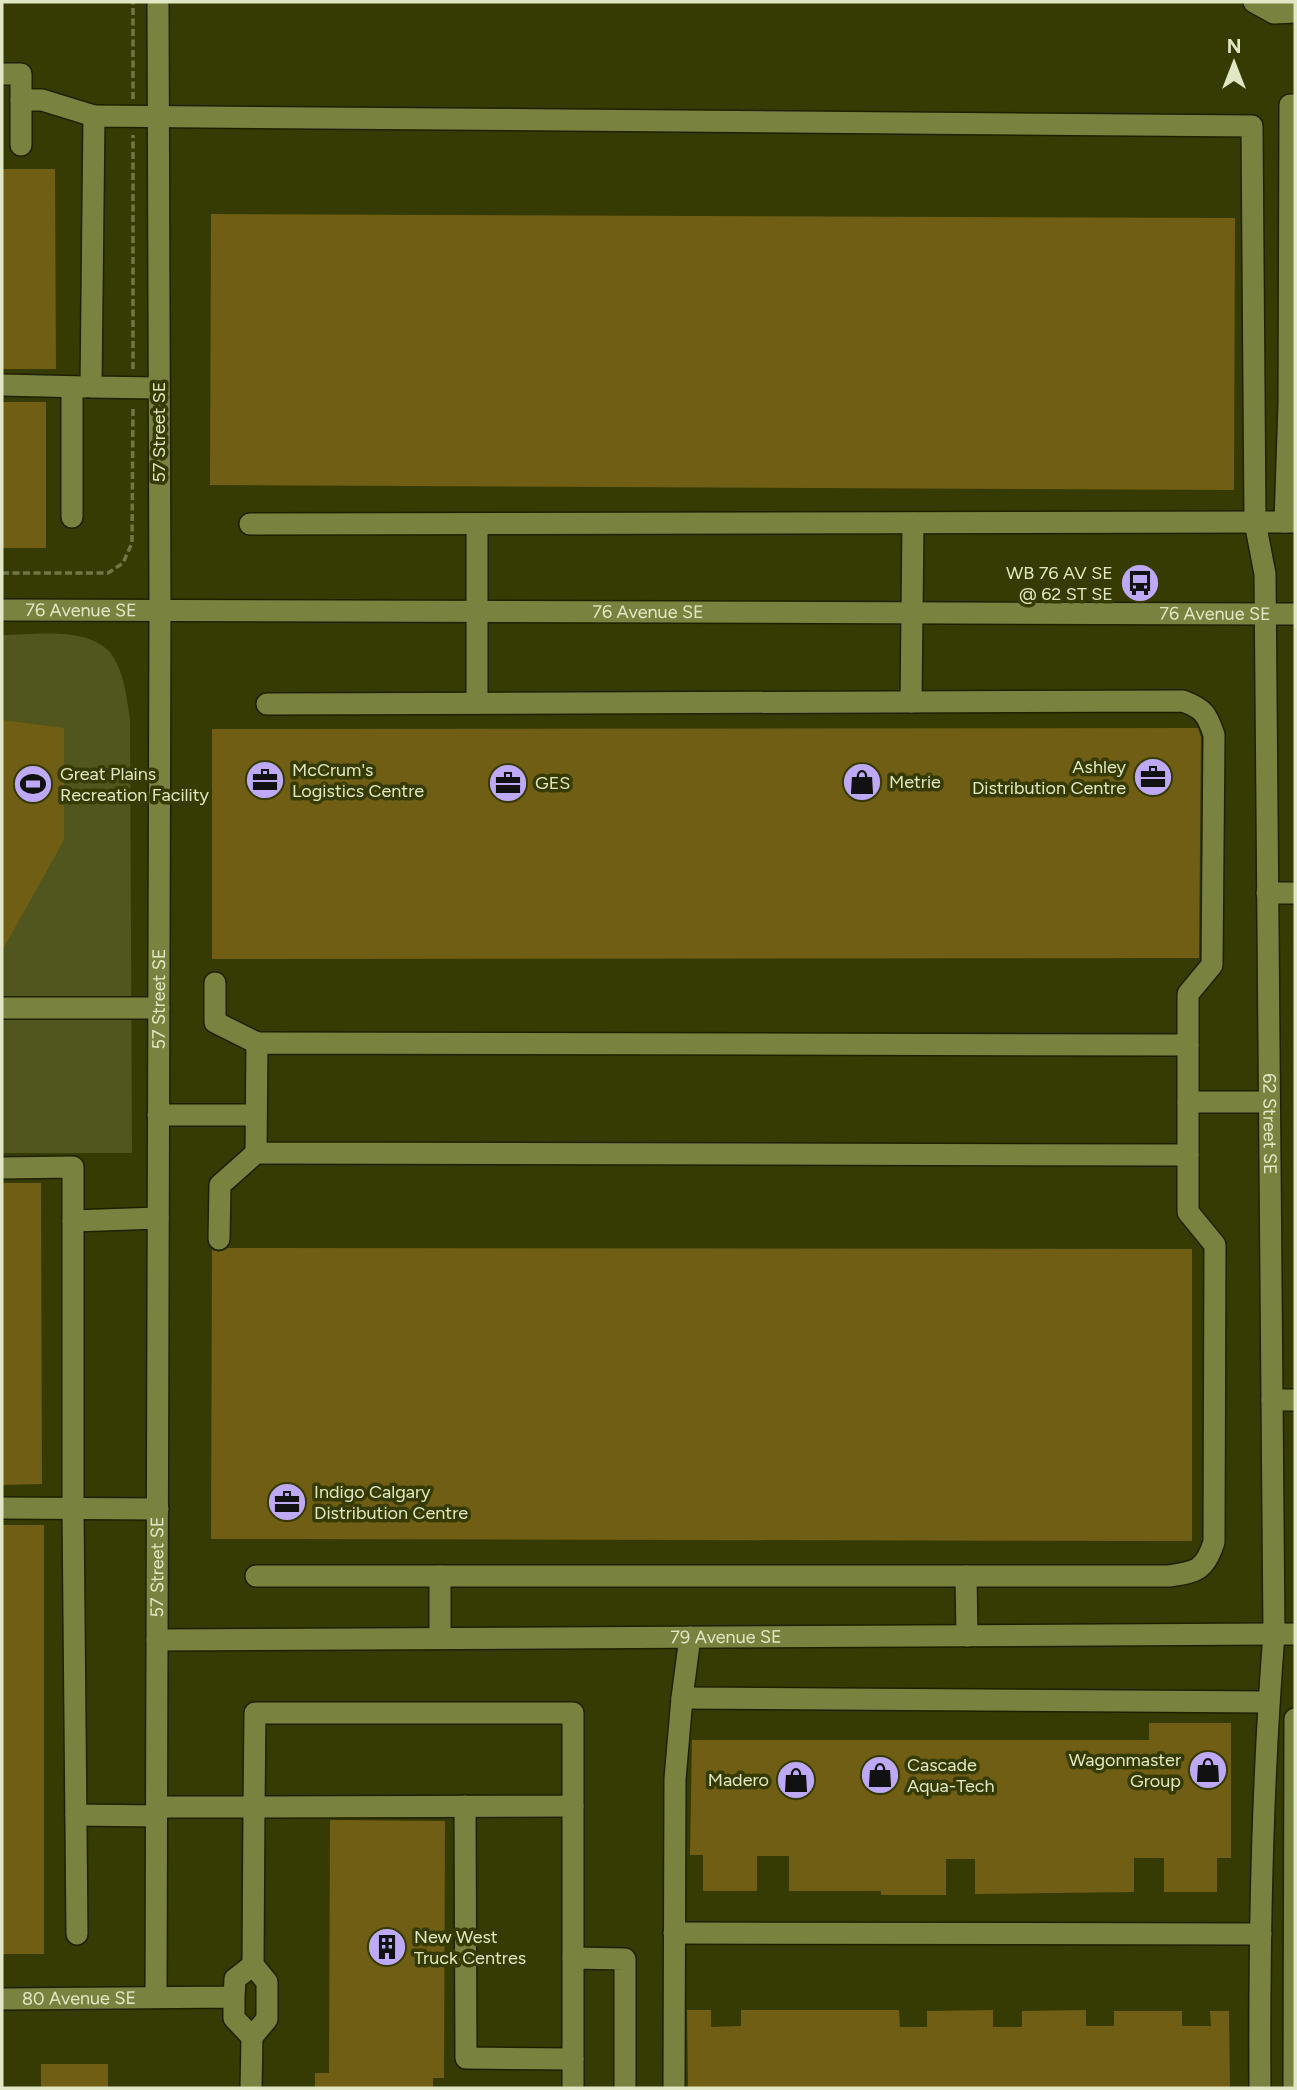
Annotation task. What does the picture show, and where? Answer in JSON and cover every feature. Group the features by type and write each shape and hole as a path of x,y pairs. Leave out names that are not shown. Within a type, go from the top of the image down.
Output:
{"street":[{"name":"57 Street SE","path":"156,1997 160,611 158,2"},
{"path":"1254,2 1274,13 1295,12"},
{"path":"2,74 21,74 21,145"},
{"path":"21,100 42,100 94,116 158,117"},
{"path":"250,524 1290,522 1290,105 1295,105"},
{"path":"72,517 94,116"},
{"name":"62 Street SE","path":"158,117 1252,126 1255,522 1265,574 1274,1634 1261,1934 1260,2088"},
{"path":"2,386 159,388"},
{"path":"911,702 913,523"},
{"path":"477,524 477,704"},
{"name":"76 Avenue SE","path":"2,610 1295,614"},
{"path":"256,1576 1170,1576 1193,1573 1208,1561 1213,1542 1215,1245 1188,1212 1188,994 1212,965 1214,735 1208,716 1198,707 1183,701 267,704"},
{"path":"1267,893 1295,893"},
{"path":"215,983 215,1022 257,1043 1188,1045"},
{"path":"2,1008 159,1008"},
{"path":"256,1153 257,1043"},
{"path":"1188,1102 1269,1102"},
{"path":"158,1115 256,1115"},
{"path":"219,1239 220,1185 256,1153 1188,1155"},
{"path":"2,1168 74,1167 73,1509 77,1934"},
{"path":"73,1222 158,1218"},
{"path":"1272,1400 1295,1400"},
{"path":"2,1508 158,1509"},
{"path":"440,1576 440,1638"},
{"path":"965,1576 967,1636"},
{"name":"79 Avenue SE","path":"157,1640 1295,1634"},
{"path":"674,2088 675,1779 690,1637"},
{"path":"682,1698 1269,1702"},
{"path":"251,2088 252,2037 267,2019 267,1982 253,1965 255,1713 573,1713 573,2088"},
{"path":"1294,2088 1295,1720"},
{"path":"76,1815 254,1807 573,1805"},
{"path":"465,1806 466,2058 573,2059"},
{"path":"674,1933 1261,1934"},
{"path":"573,1958 625,1958 625,2088"},
{"path":"252,2037 234,2018 234,1997 235,1979 253,1965"},
{"name":"80 Avenue SE","path":"2,1999 234,1997"}],"path":[{"path":"2,573 108,573 123,563 132,543 133,2"}],"green space":[{"path":"65,634 96,642 108,650 124,683 130,720 132,1153 2,1153 2,635"}],"building":[{"path":"2,169 55,169 56,369 2,369"},
{"path":"211,214 1235,218 1234,490 210,485"},
{"path":"2,402 46,402 46,548 2,548"},
{"name":"Great Plains Recreation Facility","path":"2,720 64,728 64,840 2,951"},
{"path":"1198,728 1201,737 1199,958 212,959 212,729"},
{"path":"2,1183 41,1183 42,1484 2,1485"},
{"path":"228,1248 1192,1249 1192,1541 211,1539 212,1250 219,1252"},
{"path":"2,1525 44,1525 44,1954 2,1954"},
{"path":"1149,1723 1231,1723 1231,1858 1217,1858 1217,1892 1164,1892 1164,1858 1134,1858 1134,1892 975,1894 975,1859 946,1859 946,1895 881,1895 881,1891 789,1891 789,1856 757,1856 757,1891 703,1891 703,1855 690,1855 692,1740 1149,1740"},
{"name":"New West Truck Centres","path":"330,1820 445,1821 444,2078 433,2078 433,2088 315,2088 315,2073 329,2073"},
{"path":"687,2010 711,2010 711,2027 741,2026 741,2010 899,2010 900,2027 927,2027 927,2011 993,2010 993,2027 1022,2027 1022,2011 1086,2010 1086,2026 1114,2026 1114,2011 1182,2011 1182,2026 1211,2026 1210,2011 1229,2011 1230,2088 688,2088"},
{"path":"41,2064 108,2064 108,2088 41,2088"}],"place":[{"name":"WB 76 AV SE @ 62 ST SE","path":"1140,583"},
{"name":"Ashley Distribution Centre","path":"1153,777"},
{"name":"McCrum's Logistics Centre","path":"265,780"},
{"name":"Metrie","path":"862,782"},
{"name":"GES","path":"508,783"},
{"name":"Great Plains Recreation Facility","path":"33,784"},
{"name":"Indigo Calgary Distribution Centre","path":"287,1502"},
{"name":"Wagonmaster Group","path":"1208,1770"},
{"name":"Cascade Aqua-Tech","path":"880,1775"},
{"name":"Madero","path":"796,1780"},
{"name":"New West Truck Centres","path":"387,1947"}]}
